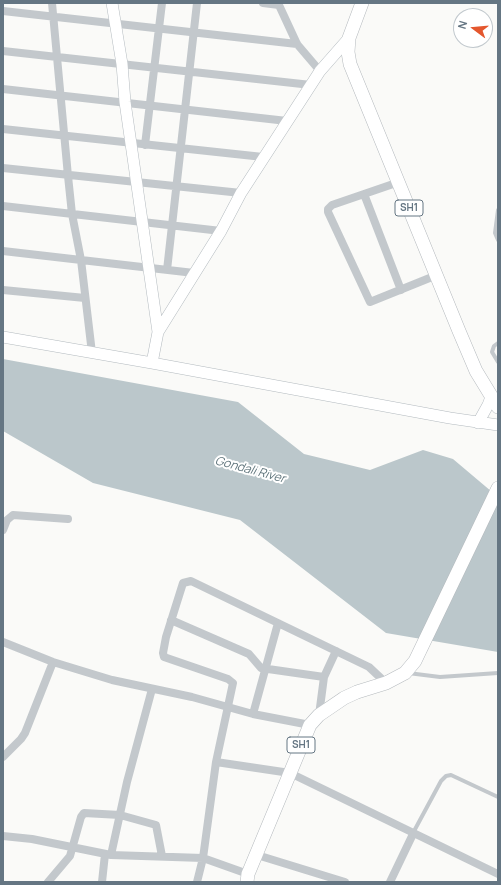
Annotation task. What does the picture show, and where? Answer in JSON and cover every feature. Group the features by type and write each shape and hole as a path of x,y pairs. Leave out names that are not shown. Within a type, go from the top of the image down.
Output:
{"main road":[{"name":"SH1","path":"362,3 349,38 348,52 358,85 476,371 494,402"},
{"name":"SH1","path":"248,878 310,725 331,705 350,694 386,683 405,673 415,661 498,488"}],"street":[{"path":"52,3 63,135 72,214 81,260 92,353"},
{"path":"112,3 114,24 122,64 125,102 144,222 158,332 152,363"},
{"path":"145,145 156,68 162,3"},
{"path":"167,270 188,71 197,3"},
{"path":"262,3 278,4 297,44 320,71"},
{"path":"3,11 297,44"},
{"path":"158,332 220,231 241,193 287,121 320,71 349,38"},
{"path":"3,51 311,85"},
{"path":"3,89 287,121"},
{"path":"3,129 263,158"},
{"path":"3,168 241,193"},
{"path":"399,182 332,205 328,209 328,212 368,301 373,302 437,275"},
{"path":"364,194 401,290"},
{"path":"3,206 220,231"},
{"path":"3,251 194,273"},
{"path":"3,290 85,298"},
{"path":"3,338 498,425"},
{"path":"478,422 488,405 494,402"},
{"path":"3,530 6,520 13,515 68,519"},
{"path":"197,882 203,858 216,762 234,687 231,681 164,657 166,637 180,587 186,581 191,581 375,670 386,683"},
{"path":"171,620 249,654 258,666 265,670 324,677"},
{"path":"253,714 278,624"},
{"path":"3,642 53,662 112,680 192,697 253,714 310,725"},
{"path":"319,715 324,677 336,651"},
{"path":"3,757 21,739 53,662"},
{"path":"102,882 152,689"},
{"path":"216,762 290,773 498,875 495,882"},
{"path":"48,882 68,860 73,849 81,817 84,814 120,815 156,825 162,856"},
{"path":"390,882 413,834"},
{"path":"3,836 32,840 108,855 203,858 248,878"},
{"path":"257,855 345,882"}],"lane":[{"path":"498,210 495,233 498,240"},
{"path":"498,343 492,349 492,352 498,362"},
{"path":"405,673 440,677 498,674"},
{"path":"413,834 441,781 446,776 451,775 498,797"}],"water":[{"name":"Gondali River","path":"3,359 238,402 304,454 370,470 423,450 453,459 498,497 498,652 386,633 240,520 93,483 3,431"}]}
